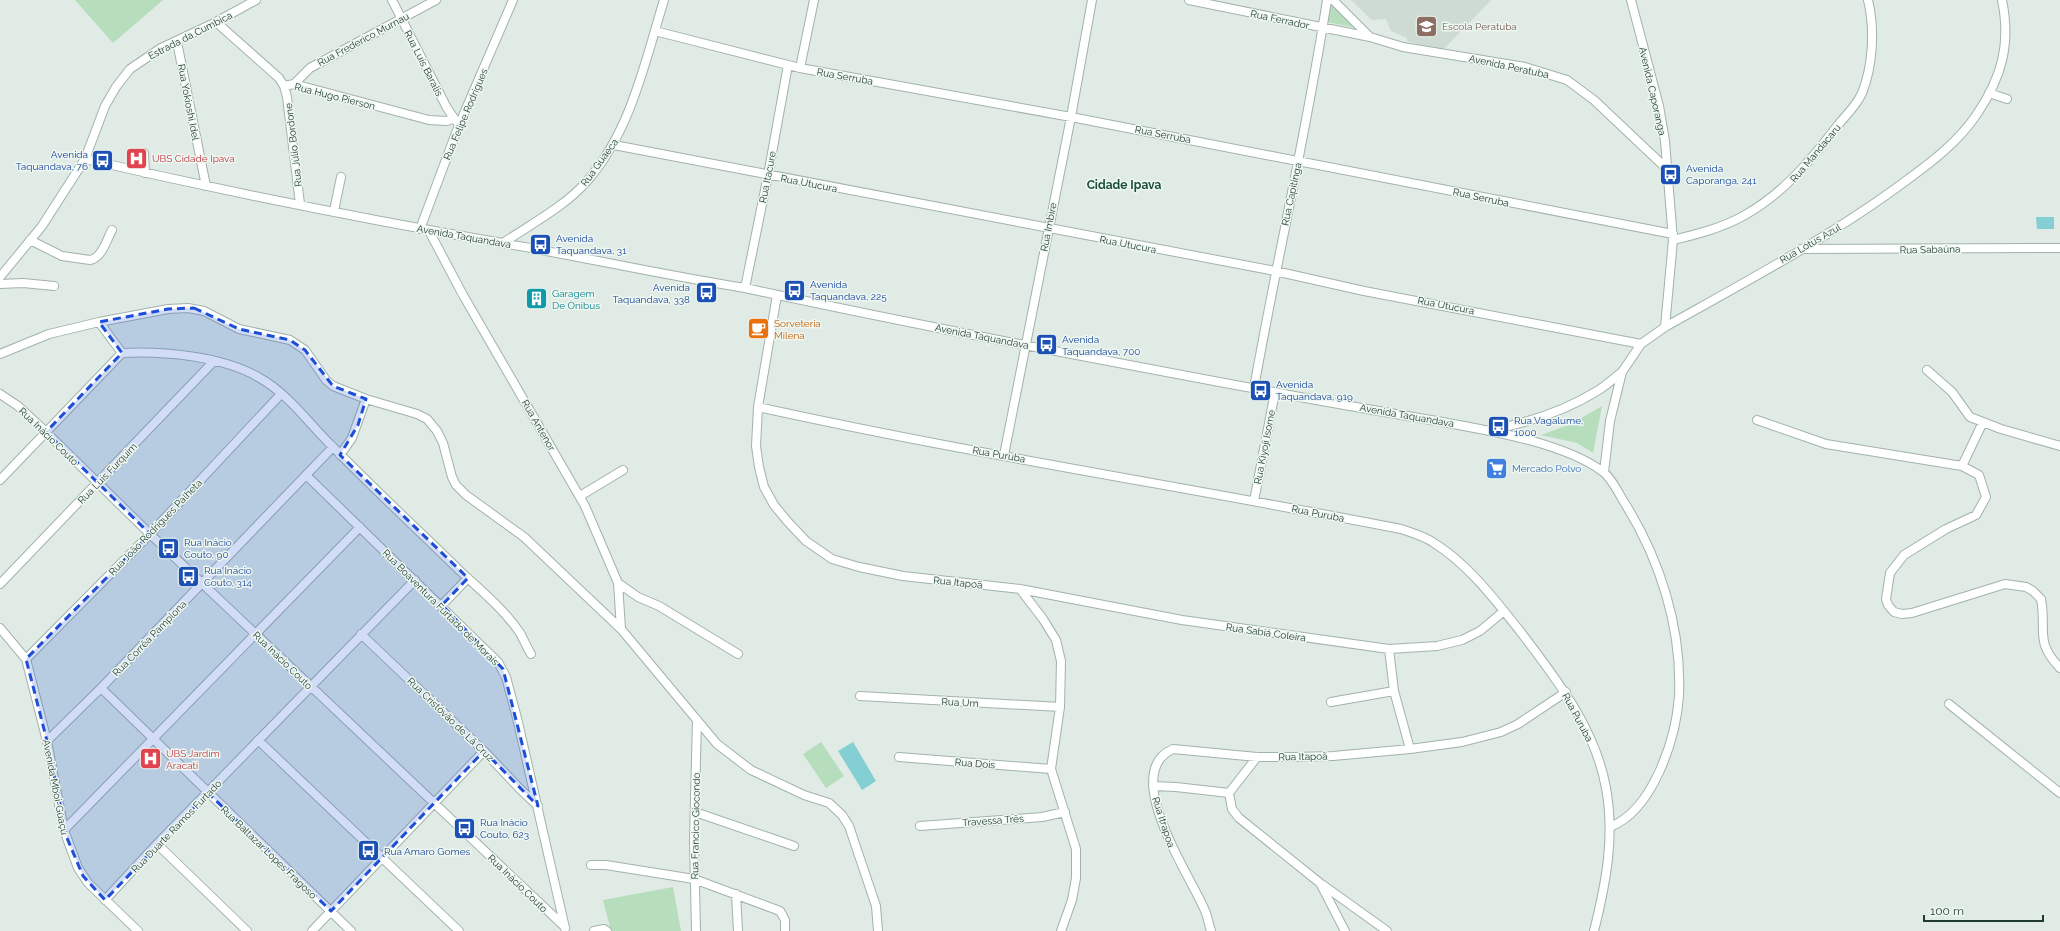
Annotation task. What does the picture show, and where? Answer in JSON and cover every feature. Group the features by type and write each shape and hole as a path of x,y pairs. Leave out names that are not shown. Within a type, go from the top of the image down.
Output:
{"street":[{"name":"Estrada da Cumbica","path":"0,277 53,210 86,160 106,106 116,88 130,69 161,48 177,42 256,0"},
{"name":"Rua Luís Baralis","path":"392,0 459,125"},
{"name":"Rua Frederico Murnau","path":"294,84 310,68 436,0"},
{"name":"Rua Felipe Rodrigues","path":"420,229 459,125 513,0"},
{"name":"Rua Guaeca","path":"503,243 568,200 588,181 614,145 625,122 664,0"},
{"path":"800,68 814,0"},
{"name":"Rua Imbire","path":"1004,455 1071,117 1092,0"},
{"name":"Rua Ferrador","path":"1189,0 1370,37"},
{"name":"Rua Capitinga","path":"1254,388 1275,272 1299,161 1327,0"},
{"name":"Avenida Peratuba","path":"1333,0 1370,37 1403,47 1525,67 1567,80 1594,100 1668,170"},
{"name":"Avenida Caporanga","path":"1632,0 1659,106 1668,170 1673,237 1665,327"},
{"name":"Rua Mandacaru","path":"1673,237 1727,224 1746,215 1777,194 1798,174 1812,157 1861,94 1867,76 1872,34 1868,0"},
{"name":"Rua Lótus Azul","path":"1604,472 1609,428 1622,372 1641,344 1665,327 1828,234 1889,194 1942,153 1961,135 1977,115 1999,71 2005,49 2006,33 2002,0"},
{"name":"Rua Hugo Pierson","path":"216,22 275,75 284,86 294,84 429,120 446,121 454,118"},
{"name":"Rua Serruba","path":"655,31 800,68 1071,117 1299,161 1673,237"},
{"name":"Rua Yokioshi Idel","path":"177,42 206,186"},
{"name":"Rua Itacure","path":"744,288 768,175 788,65"},
{"name":"Rua Júlio Bordone","path":"284,86 287,97 300,204"},
{"path":"1989,93 2007,99"},
{"name":"Rua Utucura","path":"614,145 1641,344"},
{"path":"144,153 145,173"},
{"name":"Avenida Taquandava","path":"86,160 429,231 503,243 679,278 744,288 1275,392 1489,430 1563,451 1604,472 1639,525 1658,567 1674,629 1679,687 1678,715 1665,759 1644,799 1622,822 1610,827"},
{"path":"334,211 341,177"},
{"path":"30,240 62,256 90,260 95,259 99,254 112,230"},
{"name":"Rua Antenor","path":"429,231 463,295 580,496 618,583 621,629"},
{"name":"Rua Sabaúna","path":"1800,249 2060,248"},
{"path":"0,284 23,283 54,286"},
{"name":"Rua Itapoã","path":"777,295 758,407 756,446 764,487 774,505 788,522 806,542 832,559 859,567 903,576 1020,589"},
{"path":"0,354 49,334 99,322 168,309 188,308 204,311 239,329 297,343 305,350 326,380 333,386 366,399 417,414 427,419 437,431 443,442 452,477 456,485 466,495 524,538 621,629 717,744 751,770 804,795 829,803 842,816 849,826 876,906 878,931"},
{"path":"99,322 122,353"},
{"path":"0,480 122,353 170,355 214,361 257,376 281,394 340,454 494,604 520,633 531,654"},
{"name":"Rua Luís Furquim","path":"0,584 214,361"},
{"path":"1927,370 1952,392 1970,417 2060,446"},
{"path":"1489,430 1521,424 1547,415 1597,391 1622,372"},
{"name":"Rua Kiyoji Isome","path":"1254,501 1275,392"},
{"name":"Rua Inácio Couto","path":"0,394 18,406 46,432 150,534 566,929"},
{"name":"Rua João Rodrigues Palheta","path":"26,659 150,534 281,394"},
{"path":"340,454 352,438 366,399"},
{"name":"Rua Puruba","path":"758,407 881,434 1004,455 1400,529 1420,535 1434,543 1463,566 1504,612 1566,692 1597,753 1607,790 1610,827 1607,877 1594,931"},
{"path":"1756,420 1826,444 1962,466 1979,475 1986,497 1976,515 1946,529 1904,556 1890,573 1886,599 1888,605 1894,612 1902,614 1912,613 2005,584 2026,587 2033,590 2040,598 2045,648 2060,668"},
{"path":"1962,466 1983,422"},
{"name":"Rua Corrêa Pamplona","path":"48,741 333,447"},
{"path":"580,496 622,470"},
{"name":"Rua Boaventura Furtado de Morais","path":"306,475 442,605 498,662 503,669 538,806 566,929"},
{"path":"64,830 154,740 360,527"},
{"path":"442,605 468,578"},
{"name":"Rua Duarte Ramos Furtado","path":"105,900 157,844 415,580"},
{"path":"618,583 638,597 659,606 738,654"},
{"path":"1020,589 1043,618 1056,640 1060,661 1060,707 1051,769 1055,786 1076,848 1076,878 1071,905 1061,931"},
{"name":"Rua Sabiá Coleira","path":"1020,589 1182,620 1389,649 1437,646 1462,640 1480,631 1504,612"},
{"name":"Avenida Mboi-Guaçu","path":"0,628 26,659 48,741 64,830 78,868 88,883 138,931"},
{"name":"Rua Cristóvão de Lã Cruz","path":"361,634 484,751 520,790 538,806"},
{"path":"1389,649 1394,691 1410,749"},
{"name":"Rua Baltazar Lopes Fragoso","path":"101,688 351,931"},
{"path":"1332,702 1394,691"},
{"name":"Rua Itapoã","path":"1257,757 1333,756 1410,749 1462,742 1501,732 1518,724 1566,692"},
{"name":"Rua Um","path":"860,696 1060,707"},
{"path":"1949,704 2060,793"},
{"name":"Rua Francico Giocondo","path":"696,931 694,879 697,720"},
{"path":"258,740 459,931"},
{"name":"Rua Itrapoa","path":"1211,931 1206,913 1167,835 1153,786 1156,763 1163,753 1173,749 1257,757"},
{"path":"312,931 484,751"},
{"name":"Rua Dois","path":"899,757 1051,769"},
{"path":"1257,757 1229,794 1232,809 1239,818 1320,883 1387,931"},
{"path":"1153,786 1176,787 1229,794"},
{"path":"695,812 794,846"},
{"name":"Travessa Três","path":"920,826 1042,817 1065,812"},
{"path":"157,844 247,931"},
{"path":"592,865 606,865 694,879 780,911 785,920 785,931"},
{"path":"1320,883 1345,931"},
{"path":"736,894 738,931"},
{"path":"594,931 604,929 607,931"}],"highlighted area":[{"path":"194,308 239,329 290,340 305,350 333,386 366,399 358,425 340,455 468,578 442,605 503,669 538,806 484,751 331,911 208,793 105,900 83,876 67,838 47,741 26,659 150,534 46,432 122,353 99,322 168,309"}],"shaded area":[{"name":"Escola Peratuba","path":"1351,0 1491,0 1442,51 1407,41 1407,38 1391,31 1386,19 1372,20"}],"green space":[{"path":"75,0 163,0 113,43"},
{"path":"1331,4 1357,28 1327,22"},
{"path":"1602,406 1593,453 1577,443 1541,435 1571,424"},
{"path":"821,742 844,776 826,788 803,754"},
{"path":"673,887 681,931 611,931 603,900"}],"water":[{"path":"2036,217 2054,217 2054,229 2037,229"},
{"path":"853,742 876,781 862,790 838,751"}],"place":[{"name":"Escola Peratuba","path":"1427,26"},
{"name":"UBS Cidade Ipava","path":"137,158"},
{"name":"Avenida Taquandava, 76","path":"103,160"},
{"name":"Avenida Caporanga, 241","path":"1670,174"},
{"name":"Avenida Taquandava, 31","path":"540,244"},
{"name":"Avenida Taquandava, 225","path":"795,290"},
{"name":"Avenida Taquandava, 338","path":"706,293"},
{"name":"Garagem De Ônibus","path":"537,299"},
{"name":"Sorveteria Milena","path":"758,329"},
{"name":"Avenida Taquandava, 700","path":"1047,345"},
{"name":"Avenida Taquandava, 919","path":"1261,390"},
{"name":"Rua Vagalume, 1000","path":"1499,426"},
{"name":"Mercado Polvo","path":"1497,468"},
{"name":"Rua Inácio Couto, 90","path":"168,548"},
{"name":"Rua Inácio Couto, 314","path":"188,576"},
{"name":"UBS Jardim Aracati","path":"150,759"},
{"name":"Rua Inácio Couto, 623","path":"464,828"},
{"name":"Rua Amaro Gomes","path":"369,851"}],"district":[{"name":"Cidade Ipava","path":"1124,185"}]}
